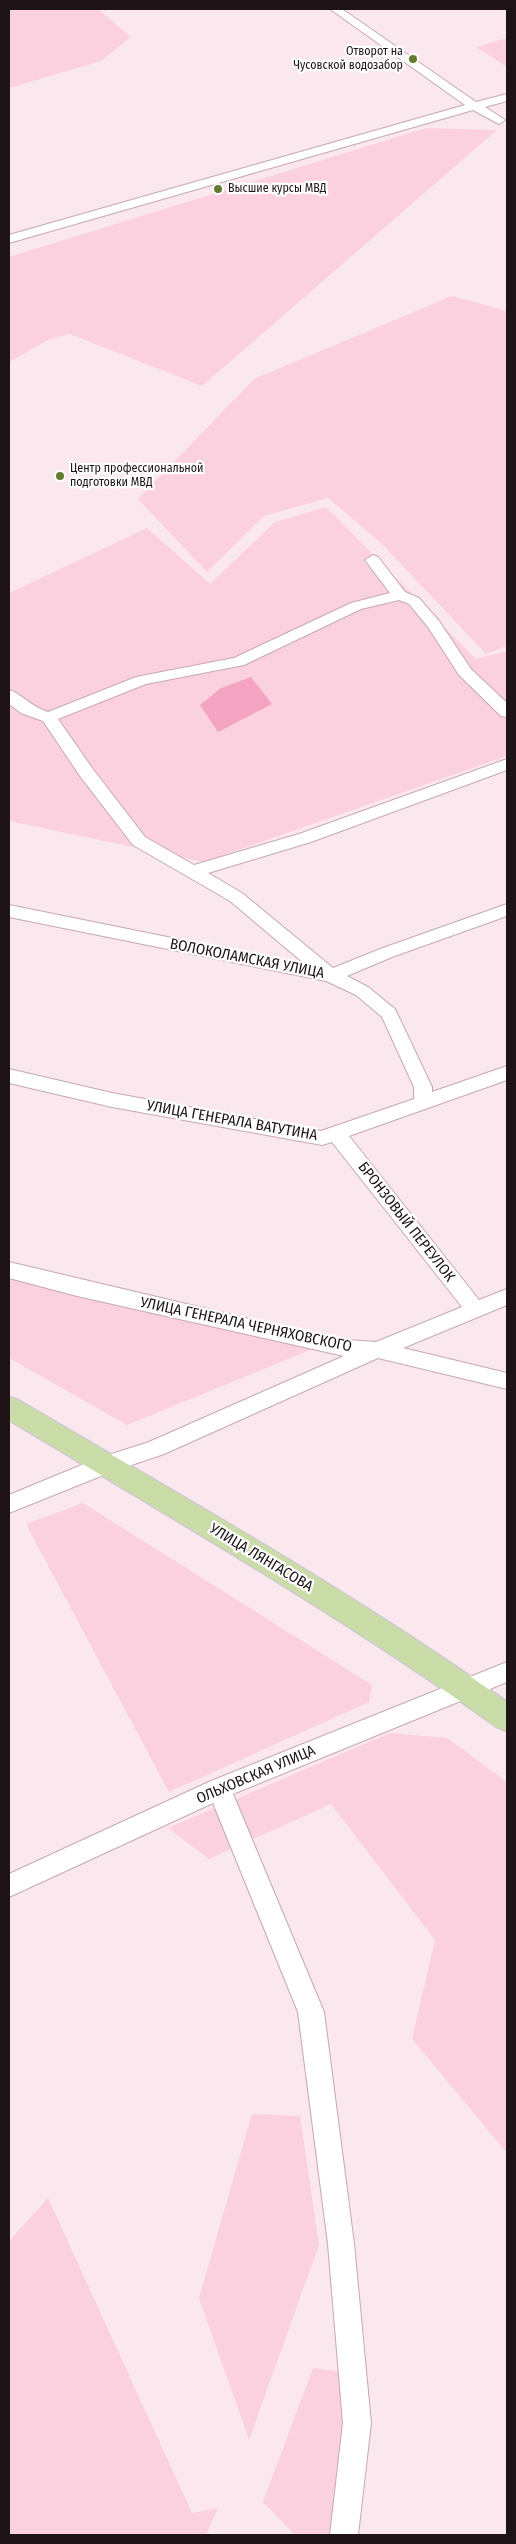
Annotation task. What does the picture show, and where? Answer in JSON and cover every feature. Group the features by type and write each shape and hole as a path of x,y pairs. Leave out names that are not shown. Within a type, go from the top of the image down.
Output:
{"main road":[{"name":"УЛИЦА ЛЯНГАСОВА","path":"9,1408 274,1564 466,1688 507,1718"}],"street":[{"path":"335,9 474,106 503,120"},
{"path":"9,239 422,123 507,97"},
{"path":"422,123 503,120"},
{"path":"373,560 400,595 414,601 434,624 465,672 507,712"},
{"path":"9,695 20,707 49,717 142,680 238,662 356,606 377,599 400,595"},
{"path":"49,717 86,772 139,841 236,897 331,976 362,991 389,1013 423,1087 424,1102"},
{"path":"192,872 305,838 507,764"},
{"name":"ВОЛОКОЛАМСКАЯ УЛИЦА","path":"9,911 331,976 386,953 507,910"},
{"name":"УЛИЦА ГЕНЕРАЛА ВАТУТИНА","path":"9,1076 112,1100 322,1138 507,1073"},
{"name":"БРОНЗОВЫЙ ПЕРЕУЛОК","path":"337,1134 476,1310"},
{"name":"УЛИЦА ГЕНЕРАЛА ЧЕРНЯХОВСКОГО","path":"9,1270 77,1288 334,1347 377,1350 507,1297"},
{"path":"9,1504 104,1465 156,1448 377,1350 507,1381"},
{"name":"ОЛЬХОВСКАЯ УЛИЦА","path":"9,1886 219,1789 507,1672"},
{"path":"219,1789 311,2012 341,2244 357,2423 344,2535"}],"shaded area":[{"path":"9,9 98,9 131,37 101,61 9,88"},
{"path":"507,38 507,67 476,47"},
{"path":"426,128 497,130 202,386 70,334 50,339 9,362 9,257"},
{"path":"452,296 507,311 507,646 486,654 381,543 328,498 264,516 207,572 138,499 254,379"},
{"path":"326,507 476,659 507,651 507,756 204,862 9,821 9,593 147,528 210,584 275,522"},
{"path":"251,677 272,704 218,732 200,705 221,688"},
{"path":"9,1273 315,1348 127,1425 9,1358"},
{"path":"83,1503 372,1685 369,1702 169,1792 26,1524"},
{"path":"390,1733 447,1738 507,1782 507,2153 412,2039 435,1940 331,1804 209,1859 168,1828"},
{"path":"252,2114 300,2116 319,2245 249,2440 199,2298"},
{"path":"48,2198 192,2513 218,2508 206,2535 9,2535 9,2241"},
{"path":"313,2368 341,2372 353,2422 337,2535 295,2535 263,2502"}],"place":[{"name":"Отворот на Чусовской водозабор","path":"413,59"},
{"name":"Высшие курсы МВД","path":"218,189"},
{"name":"Центр профессиональной подготовки МВД","path":"60,476"}]}
